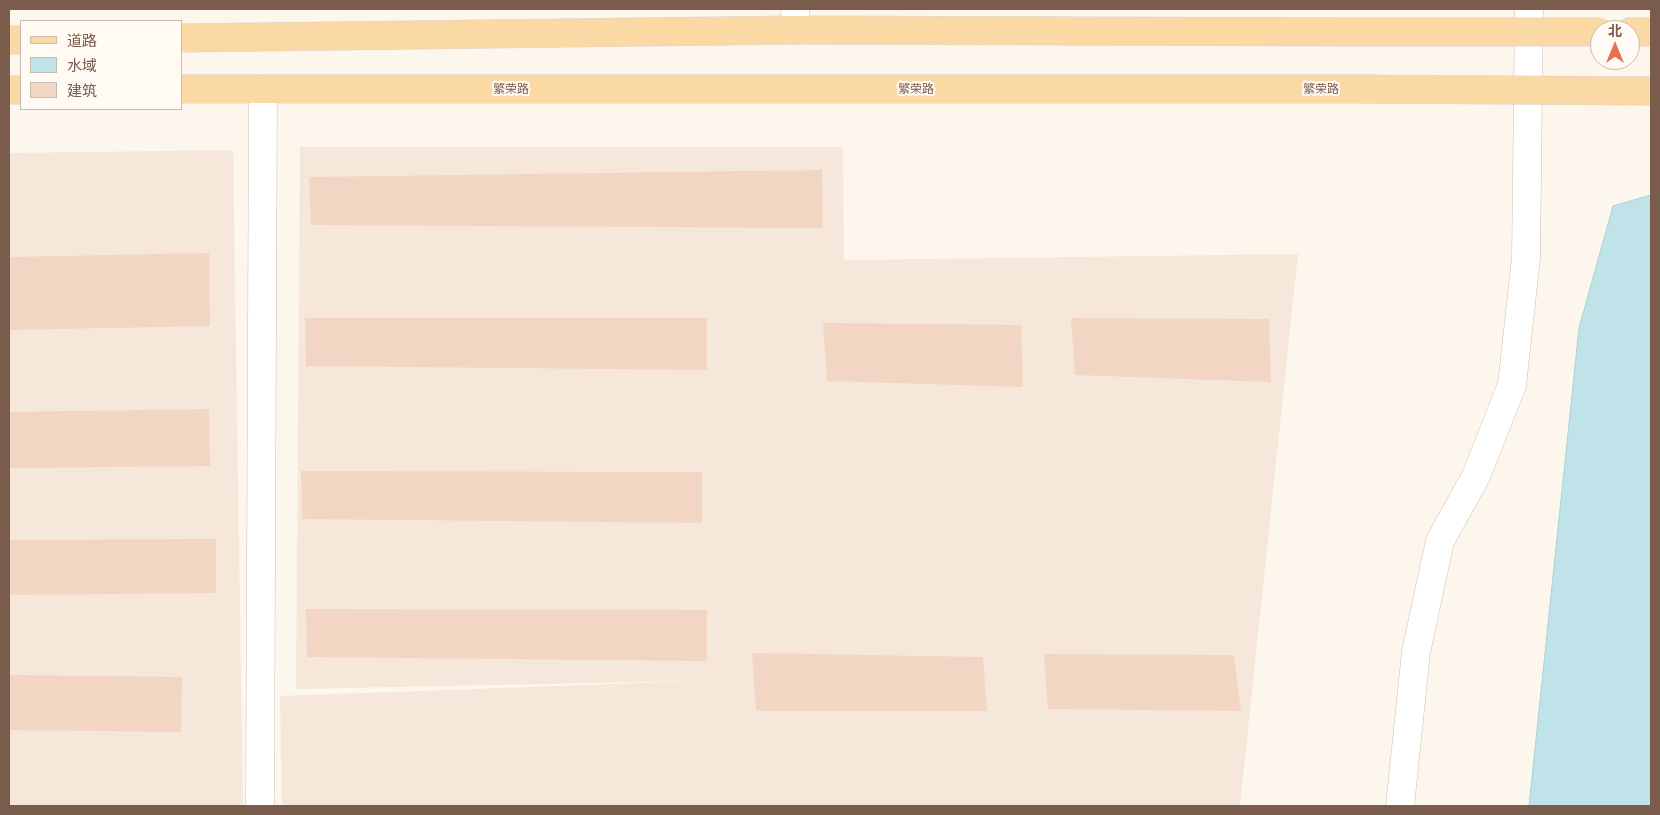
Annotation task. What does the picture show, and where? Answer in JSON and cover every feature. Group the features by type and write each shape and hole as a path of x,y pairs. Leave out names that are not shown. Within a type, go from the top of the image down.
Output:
{"main road":[{"path":"182,38 796,20 1368,32 1590,32"},
{"name":"繁荣路","path":"182,89 1364,89 1651,91"}],"street":[{"path":"1400,806 1416,652 1440,540 1476,476 1512,385 1526,258 1530,9"},
{"path":"260,806 263,88"}],"shaded area":[{"path":"300,147 843,147 844,260 1298,254 1240,806 282,806 280,696 695,681 296,689"},
{"path":"233,150 243,806 9,806 9,153"}],"water":[{"path":"1651,195 1651,806 1529,806 1579,328 1613,206"}],"building":[{"path":"822,170 823,228 311,225 309,177"},
{"path":"209,253 210,326 9,330 9,257"},
{"path":"305,318 707,318 707,370 306,366"},
{"path":"1071,318 1269,319 1271,382 1075,375"},
{"path":"823,323 1021,325 1023,387 827,381"},
{"path":"209,409 210,466 9,468 9,412"},
{"path":"301,471 702,472 702,523 302,519"},
{"path":"216,539 216,593 9,595 9,540"},
{"path":"306,609 707,610 707,661 307,657"},
{"path":"752,653 983,657 987,711 756,711"},
{"path":"1044,654 1234,655 1241,711 1048,709"},
{"path":"9,675 182,677 181,732 9,730"}]}
